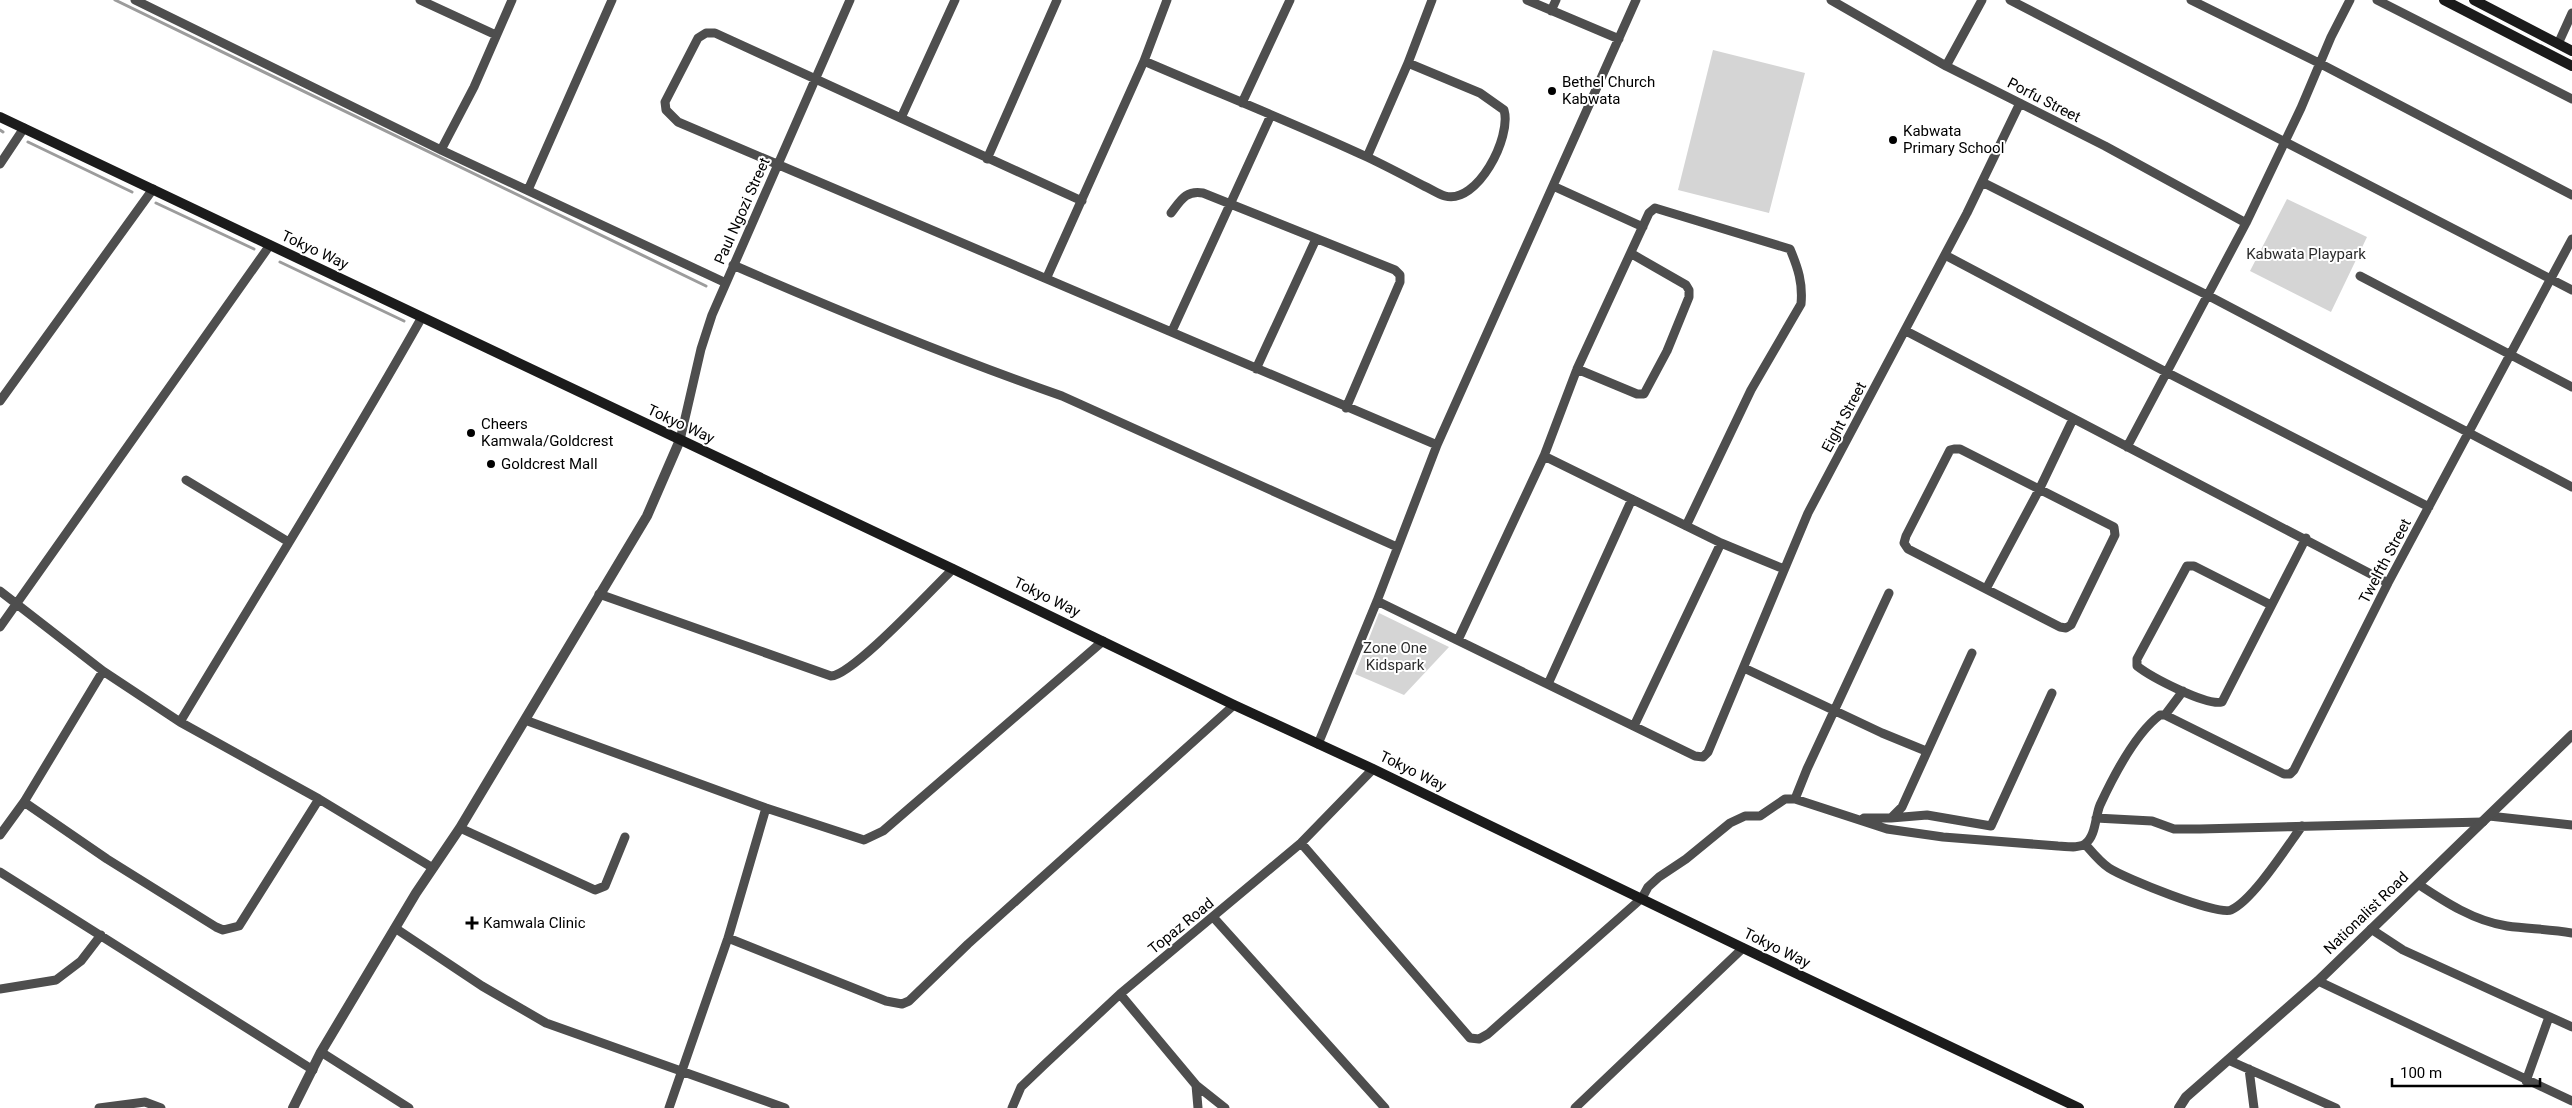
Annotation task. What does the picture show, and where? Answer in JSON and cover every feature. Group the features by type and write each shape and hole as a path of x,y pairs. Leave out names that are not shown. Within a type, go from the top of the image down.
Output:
{"main road":[{"path":"2444,0 2572,66"},
{"path":"2474,0 2572,51"},
{"name":"Tokyo Way","path":"0,117 953,569 1234,706 1373,768 1743,948 2079,1108"}],"street":[{"path":"135,0 442,150 726,282"},
{"path":"154,10 159,0"},
{"path":"420,0 496,35"},
{"path":"442,150 474,87 512,0"},
{"path":"528,190 612,0"},
{"name":"Paul Ngozi Street","path":"680,440 700,348 733,265 850,0"},
{"path":"988,159 1057,0"},
{"path":"1047,277 1144,61 1167,0"},
{"path":"1242,103 1290,0"},
{"path":"1367,157 1408,63 1431,2 1420,0"},
{"path":"1527,0 1619,39"},
{"path":"1551,11 1556,0"},
{"path":"1318,744 1377,601 1436,445 1636,0"},
{"name":"Porfu Street","path":"1831,0 1946,66 2020,103 2246,223"},
{"path":"1946,66 1982,0"},
{"path":"2010,0 2572,290"},
{"path":"2191,0 2320,63 2572,195"},
{"path":"2127,447 2246,223 2350,0"},
{"path":"2377,0 2572,100"},
{"path":"900,118 952,1"},
{"path":"2558,44 2572,13"},
{"path":"1082,201 814,79 728,36 706,33 698,38 665,102 666,110 678,122 1047,277 1346,408 1436,445"},
{"path":"1144,61 1367,157 1445,196 1454,197 1460,195 1480,180 1494,160 1504,138 1507,120 1504,110 1480,93 1408,63"},
{"name":"Eight Street","path":"1634,726 1695,756 1703,757 1708,752 1808,513 1906,331 2020,103"},
{"path":"1172,331 1271,116"},
{"path":"0,164 24,128"},
{"path":"1982,182 2207,295 2572,487"},
{"path":"1553,186 1643,227"},
{"path":"0,401 153,189"},
{"path":"1171,213 1186,194 1193,191 1231,204 1395,270 1400,275 1400,282 1346,408"},
{"path":"1458,640 1544,456 1577,369 1632,254 1649,213 1655,208 1790,249 1799,271 1802,290 1801,304 1750,390 1686,526"},
{"path":"1256,369 1316,239"},
{"name":"Twelfth Street","path":"2165,715 2284,774 2290,774 2388,584 2572,239"},
{"path":"0,627 270,245"},
{"path":"1577,369 1637,394 1644,394 1667,351 1689,297 1689,290 1686,286 1632,254"},
{"path":"1945,255 2166,372 2429,507"},
{"path":"733,265 810,299 1010,378 1062,396 1397,546"},
{"path":"2360,276 2572,387"},
{"path":"180,722 288,541 347,449 422,317"},
{"path":"1906,331 2306,538 2388,584"},
{"path":"1986,589 2039,490 2073,419"},
{"path":"293,1108 321,1052 395,928 460,828 647,516 680,440"},
{"path":"1960,449 2114,527 2115,535 2071,625 2066,628 2060,627 1986,589 1908,549 1904,543 1950,450 1960,449"},
{"path":"1544,456 1721,543 1784,569"},
{"path":"186,480 288,541"},
{"path":"1548,684 1632,499"},
{"path":"2271,605 2194,566 2187,566 2137,659 2137,666 2183,691 2216,704 2222,702 2306,538"},
{"path":"1377,601 1634,726 1721,543"},
{"path":"599,594 831,676 838,676 869,650 953,569"},
{"path":"0,591 103,671 180,722 319,799 433,868"},
{"path":"1795,799 1890,593"},
{"path":"526,720 766,808 856,839 864,840 877,835 1103,641"},
{"path":"1891,818 1902,807 1926,750 1972,653"},
{"path":"1744,668 1834,711 1926,750"},
{"path":"0,835 24,802 103,671"},
{"path":"1301,842 1470,1038 1479,1038 1488,1034 1642,898 1648,887 1659,878 1686,859 1730,823 1746,816 1760,816 1785,799 1795,799 1887,829 1943,837 2075,847 2084,844 2092,835 2100,805 2140,733 2160,715 2165,715 2183,691"},
{"path":"1848,816 1880,820 1927,815 1991,826 2052,692"},
{"path":"728,938 886,1001 902,1004 909,1001 968,944 1234,706"},
{"name":"Nationalist Road","path":"2178,1108 2186,1097 2318,981 2572,735"},
{"name":"Topaz Road","path":"1012,1108 1021,1087 1120,994 1214,918 1301,842 1373,768"},
{"path":"24,802 107,859 216,928 223,930 239,926 319,799"},
{"path":"668,1108 728,938 766,808"},
{"path":"2096,818 2152,821 2174,829 2486,819 2572,825"},
{"path":"2084,844 2110,868 2179,898 2217,911 2228,912 2239,905 2261,881 2302,826"},
{"path":"460,828 595,890 605,886 625,837"},
{"path":"0,872 313,1070"},
{"path":"2418,884 2455,908 2483,920 2507,926 2572,933"},
{"path":"1214,918 1385,1108"},
{"path":"395,928 482,986 546,1023 785,1108"},
{"path":"2371,929 2402,950 2495,994 2572,1027"},
{"path":"0,989 56,980 81,961 102,935"},
{"path":"1575,1108 1743,948"},
{"path":"2318,981 2526,1081 2572,1101"},
{"path":"1120,994 1196,1085 1225,1108"},
{"path":"2526,1081 2549,1017"},
{"path":"321,1052 409,1108"},
{"path":"2228,1060 2336,1108"},
{"path":"2249,1069 2254,1108"},
{"path":"1196,1085 1198,1108"},
{"path":"99,1108 145,1102 161,1108"}],"green space":[{"path":"1713,50 1805,73 1769,213 1678,190"},
{"name":"Kabwata Playpark","path":"2287,199 2367,237 2331,312 2250,271"},
{"name":"Zone One Kidspark","path":"1379,613 1449,647 1404,695 1355,674"}],"waterway":[{"path":"115,0 706,286"},
{"path":"28,142 132,192"},
{"path":"156,203 254,249"},
{"path":"280,262 404,321"}],"place":[{"name":"Bethel Church Kabwata","path":"1552,91"},
{"name":"Kabwata Primary School","path":"1893,140"},
{"name":"Cheers Kamwala/Goldcrest","path":"471,433"},
{"name":"Goldcrest Mall","path":"491,464"},
{"name":"Kamwala Clinic","path":"472,923"}]}
